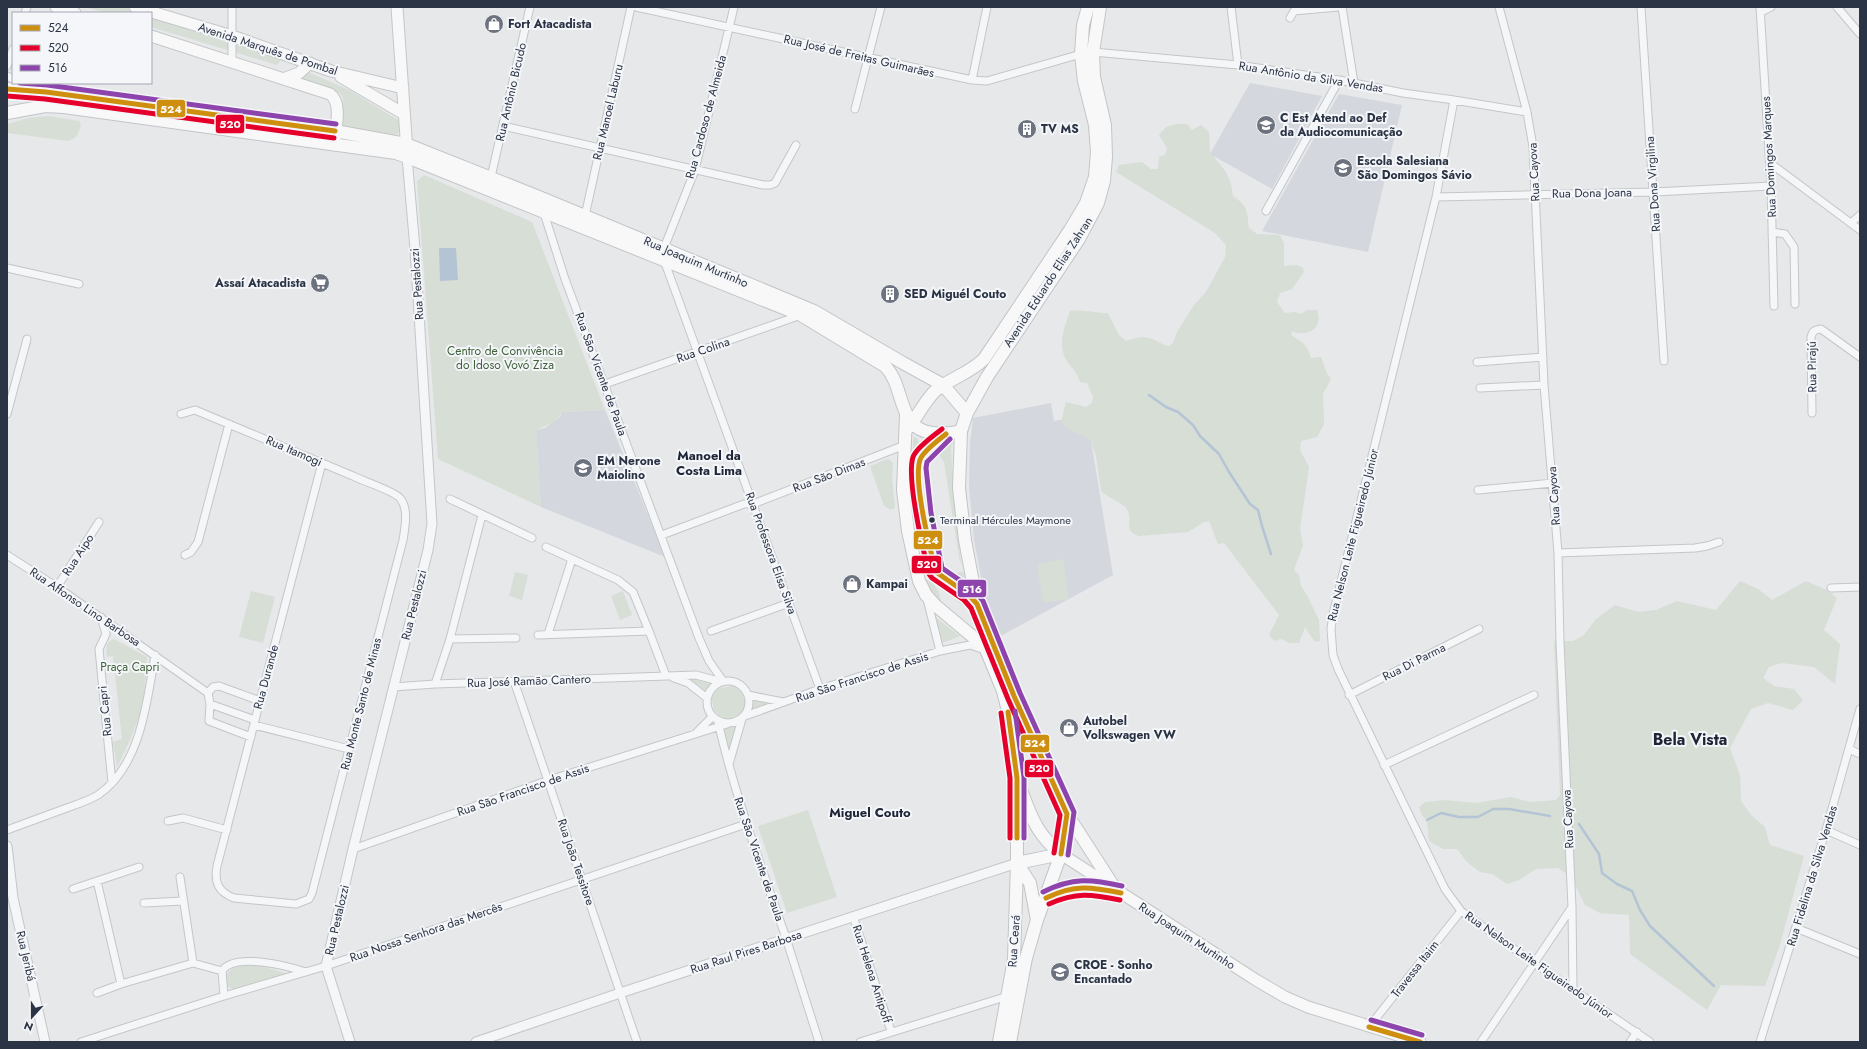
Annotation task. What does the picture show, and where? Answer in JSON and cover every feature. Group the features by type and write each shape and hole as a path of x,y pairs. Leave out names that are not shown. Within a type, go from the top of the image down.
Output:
{"main road":[{"path":"56,7 72,12"},
{"path":"397,7 407,157"},
{"name":"Avenida Eduardo Elias Zahran","path":"961,431 967,413 998,359 1079,239 1098,203 1104,181 1106,165 1105,125 1087,53 1083,25 1088,7"},
{"name":"Avenida Eduardo Elias Zahran","path":"943,384 970,371 984,358 1048,264 1086,203 1095,177 1097,152 1095,125 1084,80 1087,53 1100,7"},
{"name":"Avenida Marquês de Pombal","path":"137,9 148,12"},
{"name":"Avenida Marquês de Pombal","path":"152,13 232,36 331,70 403,88"},
{"name":"Avenida Marquês de Pombal","path":"152,36 283,78 333,97 336,100 337,108 334,144"},
{"path":"283,78 299,73 310,63"},
{"path":"331,70 404,114"},
{"name":"Rua Joaquim Murtinho","path":"7,89 46,92 335,131 406,144 585,216 664,254 801,315 885,366 891,372 895,380 908,423 905,445 903,490 908,531 919,581 926,596 984,647 1003,691 1008,711 1017,778 1017,838"},
{"name":"Rua Joaquim Murtinho","path":"7,113 45,106 396,153 543,212 664,254 814,311 903,363 943,384 967,413"},
{"path":"943,384 908,423 921,431 934,433 946,434 961,431 959,488 969,570 977,604 1014,696 1067,814 1119,892"},
{"path":"1017,778 1034,823 1041,835 1061,854"},
{"path":"1061,854 1067,814"},
{"name":"Rua Ceará","path":"999,1042 1014,959 1017,838"},
{"path":"1037,920 1030,883 1017,863 1061,854"},
{"name":"Rua Joaquim Murtinho","path":"1061,854 1284,997 1308,1007 1420,1042"},
{"name":"Rua Ceará","path":"1010,1042 1026,958 1037,920 1061,854"},
{"path":"1046,898 1067,888 1081,886 1119,892"}],"street":[{"path":"232,7 232,61"},
{"name":"Rua Antônio Bicudo","path":"491,177 530,7"},
{"name":"Rua Manoel Laburu","path":"585,216 631,7"},
{"name":"Rua José de Freitas Guimarães","path":"636,7 972,80 987,81 1087,53"},
{"name":"Rua Cardoso de Almeida","path":"664,254 695,170 734,7"},
{"path":"855,109 881,7"},
{"path":"972,80 987,7"},
{"path":"1231,7 1238,65"},
{"path":"1290,18 1294,10 1338,7"},
{"path":"1342,7 1354,83"},
{"name":"Rua Cayova","path":"1499,7 1527,112 1533,147 1544,385 1558,553 1560,642 1572,907 1574,989"},
{"name":"Rua Dona Virgilina","path":"1641,7 1664,361"},
{"path":"1761,9 1771,7"},
{"path":"1837,7 1860,34"},
{"name":"Rua Domingos Marques","path":"1761,9 1770,163 1774,306"},
{"path":"7,66 12,52"},
{"name":"Rua Antônio da Silva Vendas","path":"1087,53 1238,65 1339,80 1403,93 1527,112"},
{"path":"1266,211 1339,80"},
{"path":"26,84 46,92"},
{"name":"Rua Nelson Leite Figueiredo Júnior","path":"1454,100 1436,197 1333,614 1330,629 1333,655 1349,695 1445,890 1461,911 1650,1042"},
{"path":"503,126 695,170 770,185 775,183 796,145"},
{"name":"Rua Pestalozzi","path":"350,1042 326,966 353,849 428,550 432,524 415,249 407,157"},
{"path":"1770,163 1860,230"},
{"name":"Rua Dona Joana","path":"1436,197 1654,192 1771,186"},
{"name":"Rua São Vicente de Paula","path":"539,197 566,279 699,638 709,661 723,681"},
{"path":"1851,223 1860,215"},
{"path":"1772,232 1785,234 1794,247 1795,304"},
{"name":"Rua Professora Elisa Silva","path":"664,254 697,352 820,689"},
{"path":"7,268 79,284"},
{"name":"Rua Colina","path":"605,384 801,315"},
{"name":"Rua Pirajú","path":"1812,412 1812,332 1822,329 1860,357"},
{"path":"7,414 27,340"},
{"path":"1477,362 1543,357"},
{"path":"1480,388 1544,385"},
{"name":"Rua Itamogi","path":"181,414 195,410 398,496 403,502"},
{"path":"185,555 191,552 198,542 229,424"},
{"name":"Rua São Dimas","path":"662,535 744,504 753,504 905,445"},
{"name":"Rua Durande","path":"221,890 216,884 215,875 322,463"},
{"path":"1478,490 1553,483"},
{"path":"450,499 532,538"},
{"name":"Rua Monte Santo de Minas","path":"221,890 226,895 234,898 296,904 309,899 312,893 403,540 405,524 403,502"},
{"path":"435,684 450,639 482,515"},
{"name":"Rua Aipo","path":"57,587 99,522"},
{"path":"1558,553 1695,548 1719,542"},
{"path":"546,547 627,585 633,592 666,676 688,683 707,698"},
{"name":"Rua Affonso Lino Barbosa","path":"7,555 101,617 205,692"},
{"path":"548,634 572,559"},
{"path":"1831,588 1860,587"},
{"path":"926,596 940,651"},
{"path":"711,631 789,603"},
{"name":"Rua Capri","path":"101,617 106,634 99,649 112,783"},
{"name":"Rua Di Parma","path":"1349,695 1479,629"},
{"path":"538,635 649,630"},
{"path":"450,639 516,638"},
{"name":"Rua São Francisco de Assis","path":"743,718 820,689 940,651 970,645 981,648 987,653"},
{"path":"7,830 85,801 97,795 112,783 127,759 140,729 155,655"},
{"name":"Rua José Ramão Cantero","path":"393,687 435,684 696,675 723,681"},
{"name":"Rua João Tessitore","path":"514,681 549,780 637,1042"},
{"path":"728,766 743,718 749,706 748,695 740,685 729,681 723,681 715,685 707,698 706,706 717,722 727,724 737,722 743,718"},
{"path":"251,737 209,721 210,704 205,692 213,687 219,686 260,701"},
{"name":"Rua São Francisco de Assis","path":"748,695 783,702"},
{"path":"1384,765 1534,695"},
{"path":"210,704 254,722 349,749"},
{"name":"Rua Fidelina da Silva Vendas","path":"1760,1042 1826,830 1860,709"},
{"name":"Rua São Vicente de Paula","path":"717,722 728,766 746,824 786,939 819,1042"},
{"name":"Rua São Francisco de Assis","path":"695,734 717,722"},
{"name":"Rua São Francisco de Assis","path":"353,849 549,780 695,734 717,722"},
{"path":"1849,749 1860,754"},
{"path":"168,821 183,818 226,830"},
{"name":"Rua Nossa Senhora das Mercês","path":"81,1042 224,996 326,966 746,824"},
{"path":"1826,830 1860,845"},
{"name":"Rua Jeribá","path":"7,846 10,899 46,1042"},
{"name":"Rua Raul Pires Barbosa","path":"476,1042 620,993 1017,863"},
{"path":"73,889 139,867"},
{"path":"180,877 193,963"},
{"path":"97,881 121,984"},
{"path":"144,903 183,901"},
{"path":"1482,1042 1572,907"},
{"name":"Travessa Itaim","path":"1369,1027 1461,911"},
{"name":"Rua Helena Antipoff","path":"853,916 891,1032"},
{"path":"1796,928 1860,954"},
{"path":"224,996 222,971 225,966 231,964 260,961 306,972"},
{"path":"97,994 121,984 193,963 222,971"},
{"path":"860,1042 1008,996"},
{"path":"1630,1042 1637,1032"}],"shaded area":[{"name":"C Est Atend ao Def da Audiocomunicação","path":"1250,83 1322,96 1272,189 1210,154"},
{"name":"Escola Salesiana São Domingos Sávio","path":"1339,94 1402,105 1368,252 1262,231"},
{"path":"1051,403 1054,421 1087,416 1113,575 997,638 986,603 974,540 969,487 970,443 973,418"},
{"name":"EM Nerone Maiolino","path":"605,410 665,557 541,507 536,430 545,428 560,417 562,412"}],"green space":[{"path":"85,7 124,7 140,12 102,12"},
{"path":"152,16 278,56 280,61 277,65 152,27"},
{"path":"306,71 351,91 398,120 400,128 398,134 393,135 341,127 343,98 340,93 296,78"},
{"path":"48,116 79,121 81,125 77,136 69,141 7,133 7,124 29,118"},
{"path":"1176,124 1187,124 1192,130 1201,125 1209,132 1210,152 1226,172 1231,184 1233,196 1242,203 1246,209 1249,228 1257,234 1280,235 1284,244 1284,266 1297,265 1303,268 1304,272 1292,289 1280,293 1277,302 1285,313 1295,312 1301,314 1307,310 1317,310 1319,316 1318,322 1313,330 1303,333 1292,331 1291,335 1304,344 1311,358 1321,357 1327,374 1331,379 1323,394 1324,424 1317,437 1301,441 1300,450 1309,467 1300,529 1303,545 1294,570 1299,575 1301,586 1319,620 1320,641 1315,642 1305,627 1299,643 1290,643 1281,639 1274,641 1269,635 1279,615 1224,543 1218,544 1209,521 1204,522 1188,532 1139,536 1134,534 1129,528 1129,517 1126,508 1101,491 1096,456 1090,439 1068,429 1061,422 1066,402 1086,407 1092,403 1093,397 1087,383 1080,382 1077,374 1065,358 1063,352 1063,334 1070,311 1079,310 1108,313 1119,335 1126,341 1145,337 1169,346 1173,343 1177,332 1194,305 1206,292 1225,257 1226,245 1215,233 1116,172 1119,165 1142,162 1151,169 1158,169 1159,157 1166,154 1167,148 1159,135 1166,127"},
{"name":"Centro de Convivência do Idoso Vovó Ziza","path":"424,175 532,222 605,410 562,412 556,421 536,430 541,507 438,459 417,181"},
{"path":"913,437 917,438 923,450 915,463 913,470"},
{"path":"954,439 951,448 955,514 961,563 944,462 938,453 951,440"},
{"path":"888,459 893,463 892,479 895,508 891,510 884,506 870,466"},
{"path":"913,470 929,570 923,572 913,494"},
{"path":"1063,559 1069,599 1043,603 1037,564"},
{"path":"515,572 528,575 522,600 509,596"},
{"path":"958,572 963,572 967,589 955,582"},
{"path":"925,580 932,582 939,592 941,602 969,626 968,628 931,593"},
{"path":"1740,581 1758,589 1772,600 1806,581 1827,590 1837,598 1824,630 1840,644 1835,684 1814,667 1782,663 1769,667 1763,678 1774,686 1794,689 1803,700 1793,710 1768,703 1751,709 1730,748 1740,776 1741,801 1751,815 1765,827 1770,845 1804,856 1779,948 1765,986 1721,985 1707,1010 1630,954 1629,915 1600,913 1585,905 1571,877 1558,868 1536,869 1519,880 1507,884 1492,874 1480,872 1467,862 1457,849 1443,849 1429,841 1427,820 1422,816 1419,807 1425,802 1445,800 1476,803 1511,797 1530,802 1556,800 1560,795 1554,641 1573,641 1584,635 1596,619 1615,605 1638,612 1656,610 1677,601 1716,610"},
{"path":"251,591 275,597 263,643 239,637"},
{"path":"623,591 632,615 620,620 611,596"},
{"path":"955,593 973,607 976,617 956,600 954,595"},
{"path":"935,617 960,636 942,643"},
{"name":"Praça Capri","path":"114,639 147,657 141,710 136,725 117,767 113,742 122,739 113,656 107,657 106,651 108,644"},
{"path":"686,677 695,677 720,688 732,686 738,688 745,697 777,704 742,713 738,716 728,759 721,724 703,730 718,714 714,709 711,697 701,687"},
{"path":"808,810 837,897 787,913 758,826"},
{"path":"238,966 262,966 288,974 233,989 227,986 225,979 229,971"}],"water":[{"path":"439,248 456,248 458,280 440,281"}],"waterway":[{"path":"1149,395 1166,407 1178,412 1193,425 1200,436 1219,454 1250,504 1258,510 1271,554"},
{"path":"1427,820 1441,813 1459,817 1478,817 1493,809 1509,809 1550,816"},
{"path":"1579,824 1599,854 1602,873 1617,884 1632,891 1640,910 1650,926 1714,986"}],"transit line":[{"name":"516","path":"34,84 336,124"},
{"name":"524","path":"7,89 46,92 335,131"},
{"name":"520","path":"7,96 45,99 334,138"},
{"name":"520","path":"942,429 915,453 911,467 913,497 929,574 932,578 964,600 971,608 1008,699 1060,815 1054,853"},
{"name":"524","path":"946,434 924,453 921,457 918,470 920,498 936,572 969,595 977,604 1014,696 1067,814 1061,854"},
{"name":"516","path":"950,439 927,462 926,468 931,513 942,568 974,590 983,601 1020,693 1074,812 1068,855"},
{"name":"516","path":"1015,711 1024,777 1024,838"},
{"name":"524","path":"1008,712 1017,778 1017,838"},
{"name":"520","path":"1001,713 1010,778 1010,838"},
{"name":"516","path":"1043,892 1064,884 1082,881 1101,882 1122,886"},
{"name":"524","path":"1046,898 1066,890 1083,888 1101,889 1121,893"},
{"name":"520","path":"1049,904 1067,897 1084,895 1100,896 1120,900"},
{"name":"516","path":"1371,1020 1422,1035"},
{"name":"524","path":"1369,1027 1420,1042"}],"place":[{"name":"Fort Atacadista","path":"494,24"},
{"name":"C Est Atend ao Def da Audiocomunicação","path":"1266,125"},
{"name":"TV MS","path":"1027,129"},
{"name":"Escola Salesiana São Domingos Sávio","path":"1343,168"},
{"name":"Assaí Atacadista","path":"320,283"},
{"name":"SED Miguél Couto","path":"890,294"},
{"name":"EM Nerone Maiolino","path":"583,468"},
{"name":"Terminal Hércules Maymone","path":"932,520"},
{"name":"Kampai","path":"852,584"},
{"name":"Autobel Volkswagen VW","path":"1069,728"},
{"name":"CROE - Sonho Encantado","path":"1060,972"}],"district":[{"name":"Manoel da Costa Lima","path":"709,462"},
{"name":"Bela Vista","path":"1690,739"},
{"name":"Miguel Couto","path":"870,812"}]}
